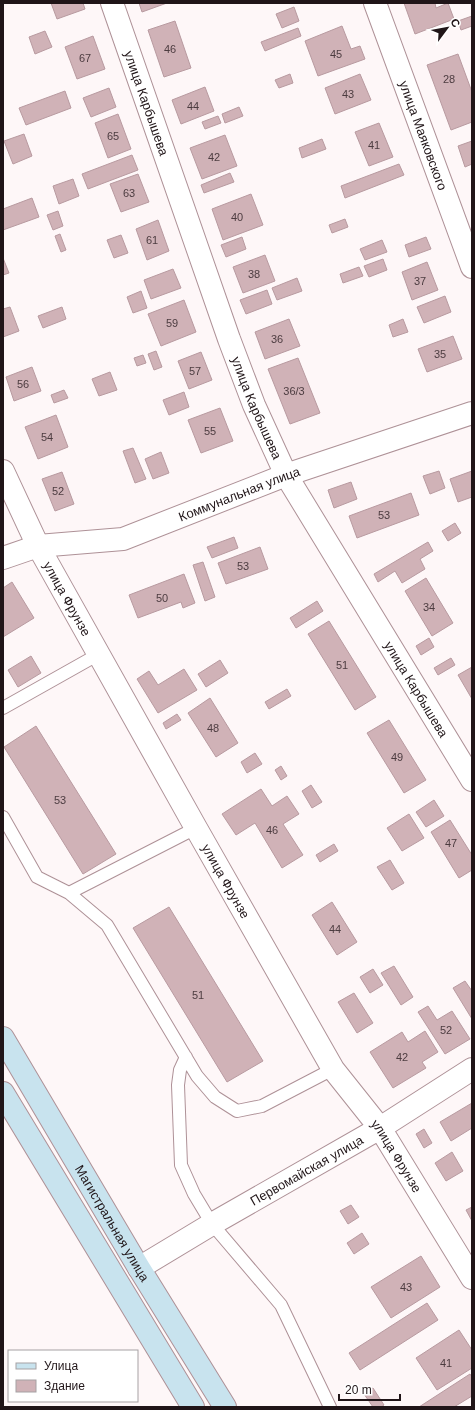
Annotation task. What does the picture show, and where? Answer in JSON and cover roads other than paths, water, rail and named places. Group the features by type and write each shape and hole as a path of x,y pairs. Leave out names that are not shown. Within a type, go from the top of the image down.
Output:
{"main road":[{"name":"Магистральная улица","path":"3,1038 139,1268 225,1407"},
{"name":"Магистральная улица","path":"3,1093 193,1407"}],"street":[{"name":"улица Карбышева","path":"112,3 229,339 254,405 286,475 472,780"},
{"name":"улица Маяковского","path":"375,3 472,267"},
{"name":"Коммунальная улица","path":"3,558 38,546 123,539 286,475 472,413"},
{"name":"улица Фрунзе","path":"3,471 38,546 333,1069 380,1128 472,1278"},
{"name":"Первомайская улица","path":"139,1268 212,1224 380,1128 472,1069"}],"lane":[{"path":"3,708 99,654"},
{"path":"3,817 37,877 69,893 108,925 197,1076 215,1097 237,1111 262,1106 333,1069"},
{"path":"69,893 196,828"},
{"path":"186,1057 180,1070 178,1085 181,1165 194,1194 212,1224 281,1304 330,1407"}]}
